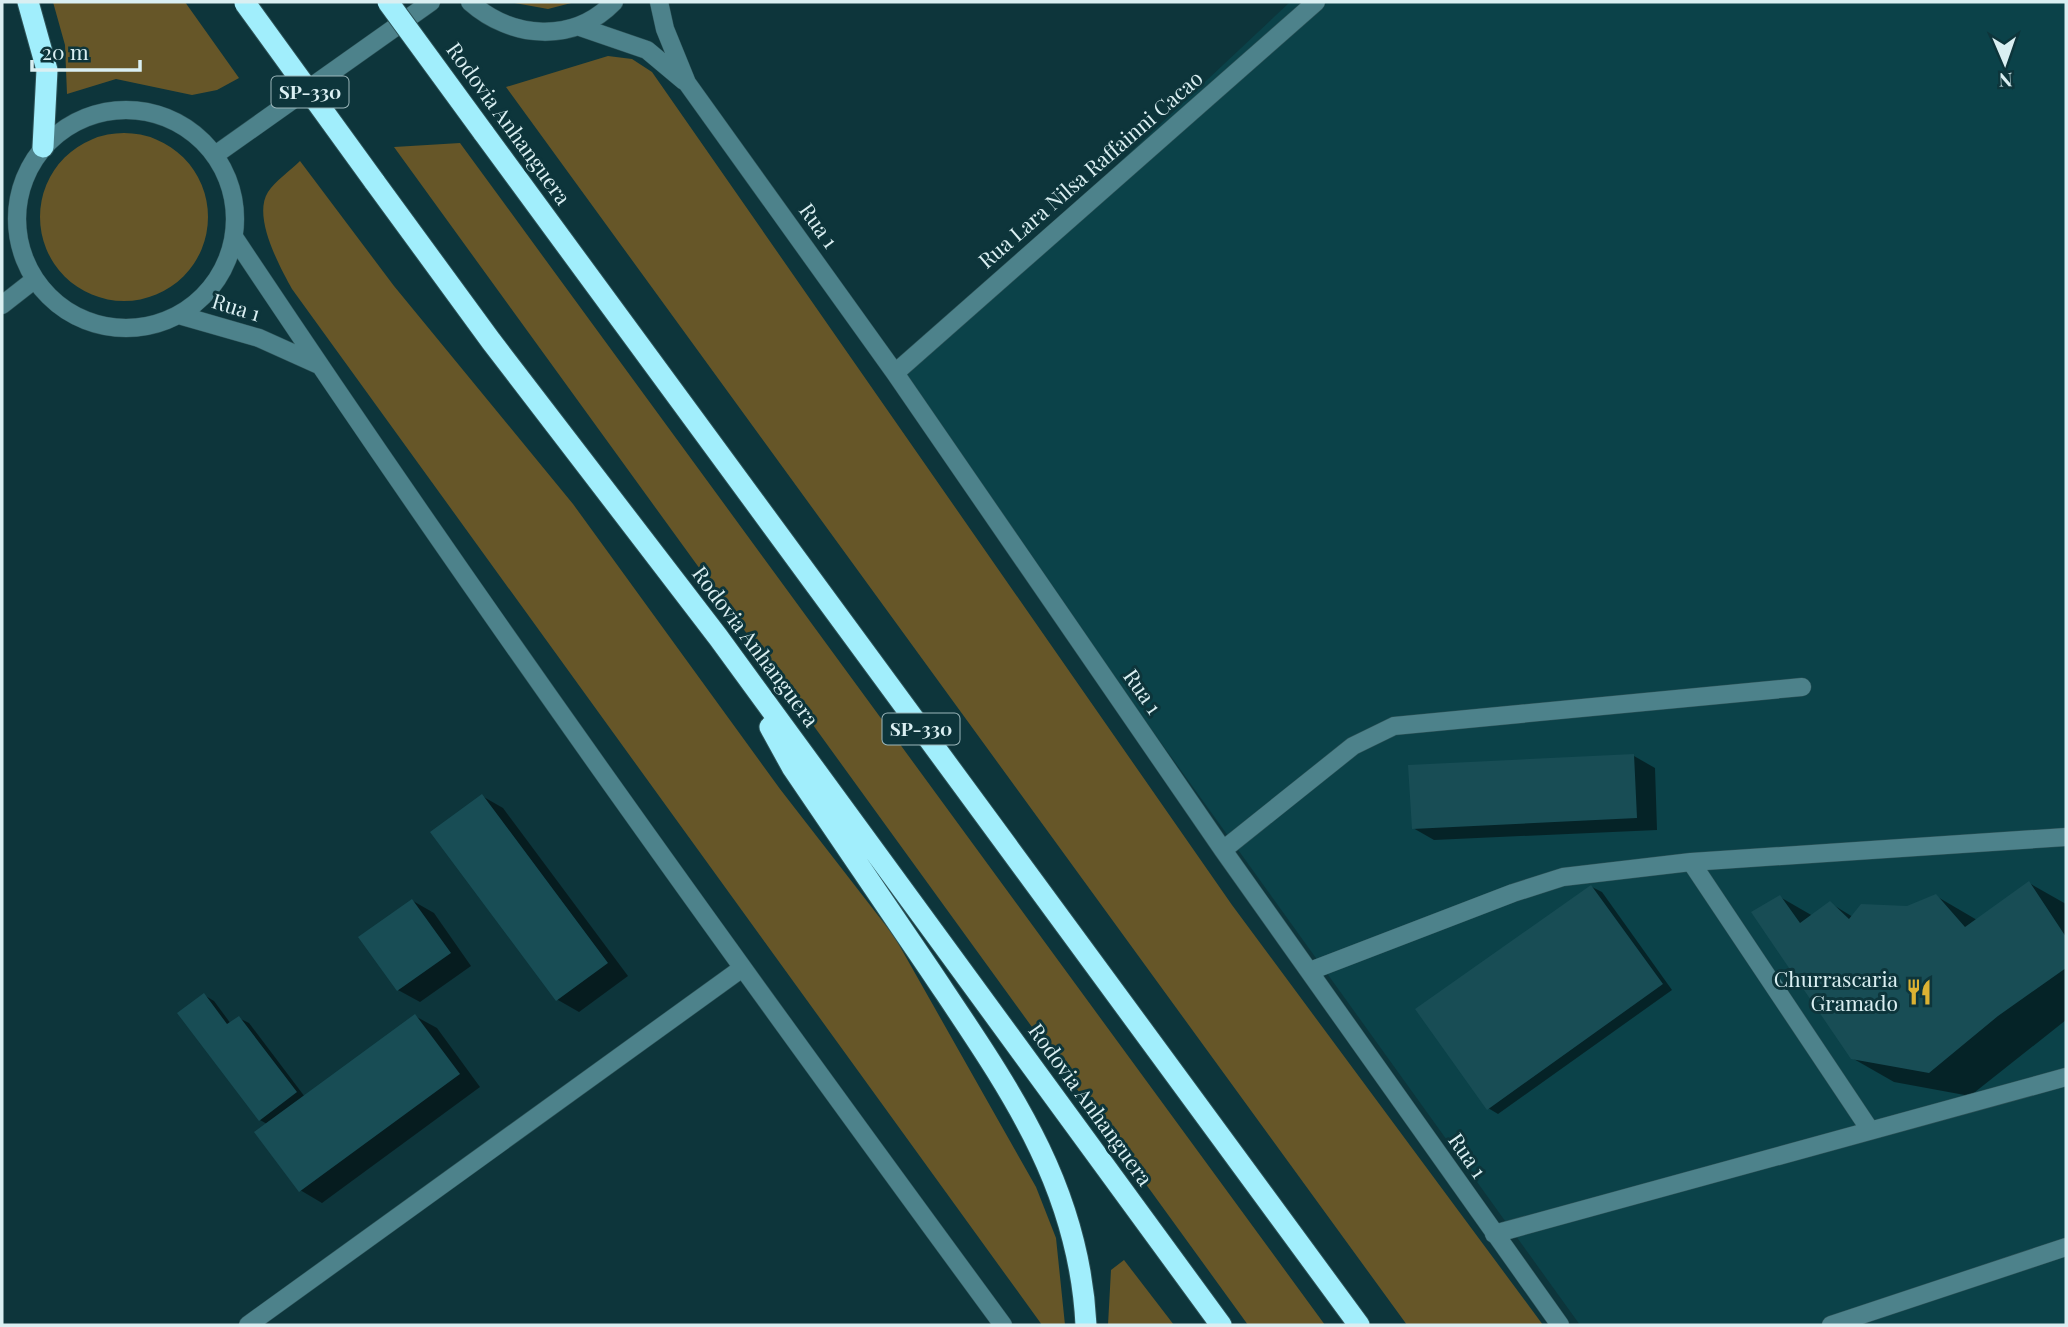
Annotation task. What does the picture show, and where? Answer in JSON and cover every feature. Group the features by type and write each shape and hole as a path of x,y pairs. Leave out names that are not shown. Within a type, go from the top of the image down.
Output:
{"highway":[{"path":"28,2 47,70 43,146"},
{"name":"Rodovia Anhanguera","path":"245,2 491,341 718,637 1221,1325"},
{"name":"Rodovia Anhanguera","path":"388,2 1359,1325"},
{"path":"718,637 792,767 1006,1083 1043,1154 1069,1215 1084,1284 1086,1325"}],"street":[{"path":"215,155 431,2"},
{"path":"470,2 489,18 536,34 580,27 614,2"},
{"name":"Rua 1","path":"659,2 665,29 687,83 895,373 1223,850 1560,1325"},
{"name":"Rua Lara Nilsa Raffainni Cacao","path":"895,373 1316,2"},
{"name":"Rua 1","path":"580,27 647,50 687,83"},
{"path":"132,109 179,123 215,155 229,181 235,209 234,237 224,268 205,295 179,315 140,327 99,325 62,309 34,280 16,236 19,188 43,146 83,118 132,109"},
{"name":"Rua 1","path":"234,237 318,365 741,969 1003,1325"},
{"path":"2,305 34,280"},
{"name":"Rua 1","path":"179,315 259,338 318,365"},
{"path":"1223,850 1353,746 1394,726 1802,687"},
{"path":"1310,971 1513,893 1563,877 1691,862 2066,837"},
{"path":"1691,862 1870,1130"},
{"path":"248,1325 741,969"},
{"path":"1494,1234 2066,1077"},
{"path":"1830,1325 2066,1247"}],"shaded area":[{"path":"53,2 185,2 239,78 217,90 192,95 116,79 67,94 65,45"},
{"path":"509,2 575,2 548,9"},
{"path":"1290,2 2066,2 2066,1325 1580,1325 895,373"},
{"path":"608,56 632,59 652,72 1232,905 1543,1325 1407,1325 506,87"},
{"path":"124,133 156,139 184,157 202,185 208,217 202,249 184,277 156,295 124,301 92,295 64,277 46,249 40,217 46,185 64,157 92,139"},
{"path":"460,143 1325,1325 1248,1325 394,147"},
{"path":"300,161 394,286 573,504 780,789 894,936 1036,1187 1056,1238 1065,1325 1042,1325 292,289 270,242 263,215 268,192"},
{"path":"1124,1260 1174,1325 1108,1325 1111,1270"}],"building":[{"path":"1634,754 1637,818 1412,829 1408,765"},
{"path":"482,794 608,963 556,1001 430,832"},
{"name":"Churrascaria Gramado","path":"2029,881 2066,937 2066,968 1998,1016 1929,1073 1851,1059 1751,912 1780,895 1800,923 1830,901 1849,919 1861,904 1907,906 1936,894 1965,927"},
{"path":"1591,885 1663,984 1487,1110 1415,1009"},
{"path":"412,899 451,953 397,991 358,937"},
{"path":"204,993 227,1024 239,1016 297,1092 259,1121 177,1013"},
{"path":"415,1014 460,1074 299,1192 254,1132"}],"place":[{"name":"Churrascaria Gramado","path":"1919,992"}]}
